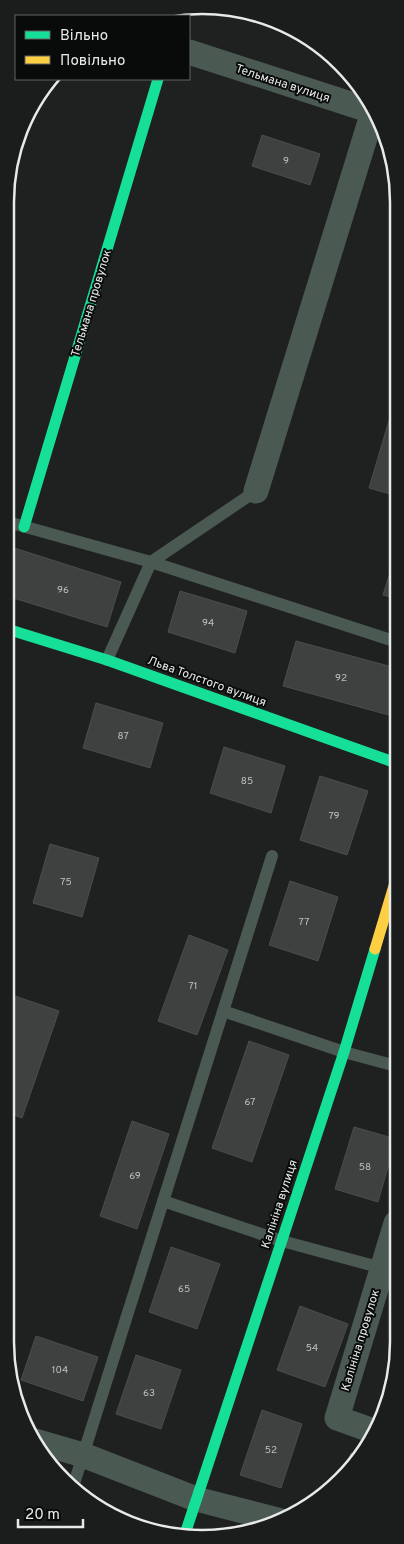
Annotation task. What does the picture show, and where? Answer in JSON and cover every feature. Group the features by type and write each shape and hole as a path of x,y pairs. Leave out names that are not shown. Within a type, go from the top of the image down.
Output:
{"street":[{"name":"Тельмана вулиця","path":"190,52 366,110"},
{"name":"Тельмана провулок","path":"24,527 158,80"},
{"path":"256,491 372,122"},
{"name":"Льва Толстого вулиця","path":"14,631 107,660 390,761"},
{"name":"Калініна вулиця","path":"186,1530 344,1052 390,899"},
{"name":"Калініна провулок","path":"369,1429 337,1418 390,1242"},
{"path":"43,1443 82,1455 196,1499 269,1518"}],"lane":[{"path":"107,660 150,562 256,491"},
{"path":"14,524 150,562 390,640"},
{"path":"75,1481 272,856"},
{"path":"223,1011 344,1052 390,1064"},
{"path":"163,1201 282,1240 382,1268"}],"building":[{"path":"262,135 320,154 310,185 252,166"},
{"path":"390,417 390,494 369,488"},
{"path":"14,548 121,582 107,627 14,598"},
{"path":"390,572 390,597 383,595"},
{"path":"180,591 247,611 235,653 168,632"},
{"path":"296,641 390,666 390,715 283,686"},
{"path":"96,703 163,723 150,768 83,748"},
{"path":"224,747 285,766 271,813 210,793"},
{"path":"320,776 368,791 347,855 300,840"},
{"path":"50,844 99,858 82,917 33,903"},
{"path":"290,881 338,897 318,961 269,945"},
{"path":"189,935 228,950 197,1035 158,1021"},
{"path":"14,996 59,1011 22,1118 14,1115"},
{"path":"249,1041 289,1055 252,1162 212,1148"},
{"path":"132,1121 169,1134 137,1229 100,1216"},
{"path":"354,1127 390,1137 390,1160 378,1202 335,1189"},
{"path":"171,1247 220,1264 197,1329 149,1312"},
{"path":"300,1306 348,1324 325,1387 277,1370"},
{"path":"36,1336 98,1357 83,1401 21,1380"},
{"path":"136,1355 181,1370 161,1429 116,1414"},
{"path":"262,1410 302,1424 281,1488 240,1475"}],"traffic: fast":[{"path":"24,527 158,80"},
{"path":"14,631 107,660 390,761"},
{"path":"186,1530 344,1052 375,949"}],"traffic: slow":[{"path":"375,949 390,899"}]}
